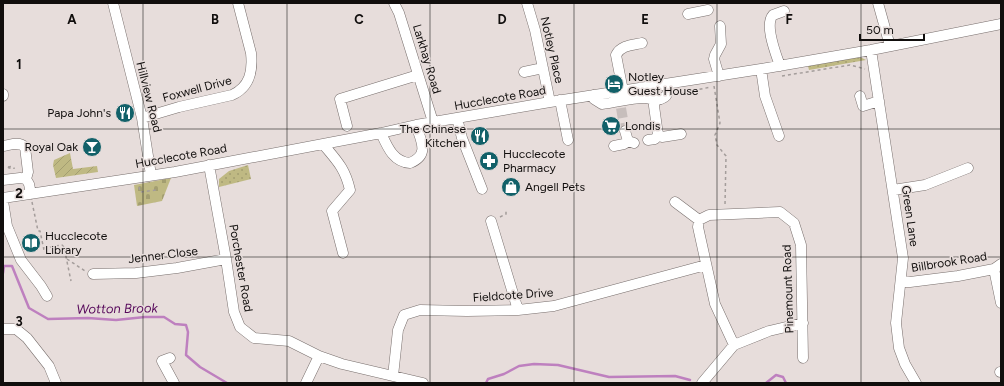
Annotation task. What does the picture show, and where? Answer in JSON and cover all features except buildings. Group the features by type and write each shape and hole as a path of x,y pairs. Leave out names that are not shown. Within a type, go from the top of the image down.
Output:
{"street":[{"name":"Hillview Road","path":"113,3 142,118 151,175"},
{"name":"Foxwell Drive","path":"142,118 172,109 232,95 245,86 250,76 252,61 238,3"},
{"name":"Larkhay Road","path":"394,3 399,13 433,122"},
{"name":"Notley Place","path":"527,3 535,30 543,68 568,140"},
{"path":"878,3 890,46"},
{"path":"692,10 708,10"},
{"path":"780,66 773,43 769,20 776,13 784,11"},
{"name":"Hucclecote Road","path":"3,198 209,165 433,122 490,113 535,109 555,101 780,66 871,50 1001,24"},
{"path":"719,76 714,58 721,44 720,26"},
{"path":"623,91 616,55 620,49 624,47 642,43"},
{"name":"Green Lane","path":"871,50 903,258 896,324 899,348 905,364 916,383"},
{"path":"524,72 543,68"},
{"path":"761,69 765,96 779,136"},
{"path":"347,126 340,99 418,75"},
{"path":"593,95 594,99 602,104 618,105 644,98 656,101 666,96 668,90 667,84"},
{"path":"860,96 863,106 879,101"},
{"path":"656,101 654,106 658,136"},
{"path":"490,113 499,120"},
{"path":"457,118 462,138 482,189"},
{"path":"381,133 394,156 401,161 410,163 420,158 423,148 416,125"},
{"path":"648,140 655,139 658,136 662,137 681,134"},
{"path":"614,146 624,144 629,138"},
{"path":"3,146 18,144 25,147 28,172 26,180"},
{"path":"323,144 340,165 347,177 350,190 332,212 343,253"},
{"name":"Porchester Road","path":"209,165 234,312 240,327 254,338 289,341 319,356 342,364 423,383"},
{"path":"893,190 925,185 968,168"},
{"path":"3,180 20,178 26,180 29,184 31,194"},
{"path":"3,201 7,226 21,260 47,296"},
{"path":"675,202 699,220 698,227 715,304 734,345"},
{"name":"Pinemount Road","path":"699,220 709,215 780,212 794,223 801,245 803,358"},
{"path":"491,221 518,310"},
{"name":"Jenner Close","path":"99,271 136,273 177,268 226,259"},
{"name":"Fieldcote Drive","path":"393,376 398,330 404,315 420,310 518,310 554,306 706,265"},
{"path":"997,267 1001,303"},
{"name":"Billbrook Road","path":"901,281 910,282 958,276 997,267"},
{"path":"702,383 734,345 768,330 803,323"},
{"path":"3,329 16,329 27,338 49,366 56,383"},
{"path":"306,383 319,356"},
{"path":"170,358 162,360 174,383"}],"path":[{"path":"714,86 720,123 715,135 717,145 726,156 725,214"},
{"path":"8,167 13,166"},
{"path":"138,177 140,192 156,190"},
{"path":"33,205 38,231 40,231 44,249 62,245 65,248 71,281"},
{"path":"67,259 84,271 99,271"}],"green space":[{"path":"857,57 866,60 809,70 808,66"},
{"path":"70,153 73,169 97,166 98,172 56,178 53,165 54,160"},
{"path":"248,165 251,179 219,187 219,179 229,171"},
{"path":"171,178 162,201 137,206 134,185"}],"waterway":[{"name":"Wotton Brook","path":"3,273 4,266 12,266 29,308 48,319 88,318 116,320 164,317 175,324 186,325 188,332 186,355 200,367 227,383"},
{"name":"Wotton Brook","path":"486,383 488,379 504,374 519,366 534,364 558,365 609,377 675,376 690,380"},
{"name":"Wotton Brook","path":"766,383 776,375 783,377 786,383"}],"tunnel":[{"path":"621,108 625,131"}],"place":[{"name":"Notley Guest House","path":"614,84"},
{"name":"Papa John's","path":"125,113"},
{"name":"Londis","path":"611,126"},
{"name":"The Chinese Kitchen","path":"480,136"},
{"name":"Royal Oak","path":"92,147"},
{"name":"Hucclecote Pharmacy","path":"489,161"},
{"name":"Angell Pets","path":"511,187"},
{"name":"Hucclecote Library","path":"31,243"}]}
